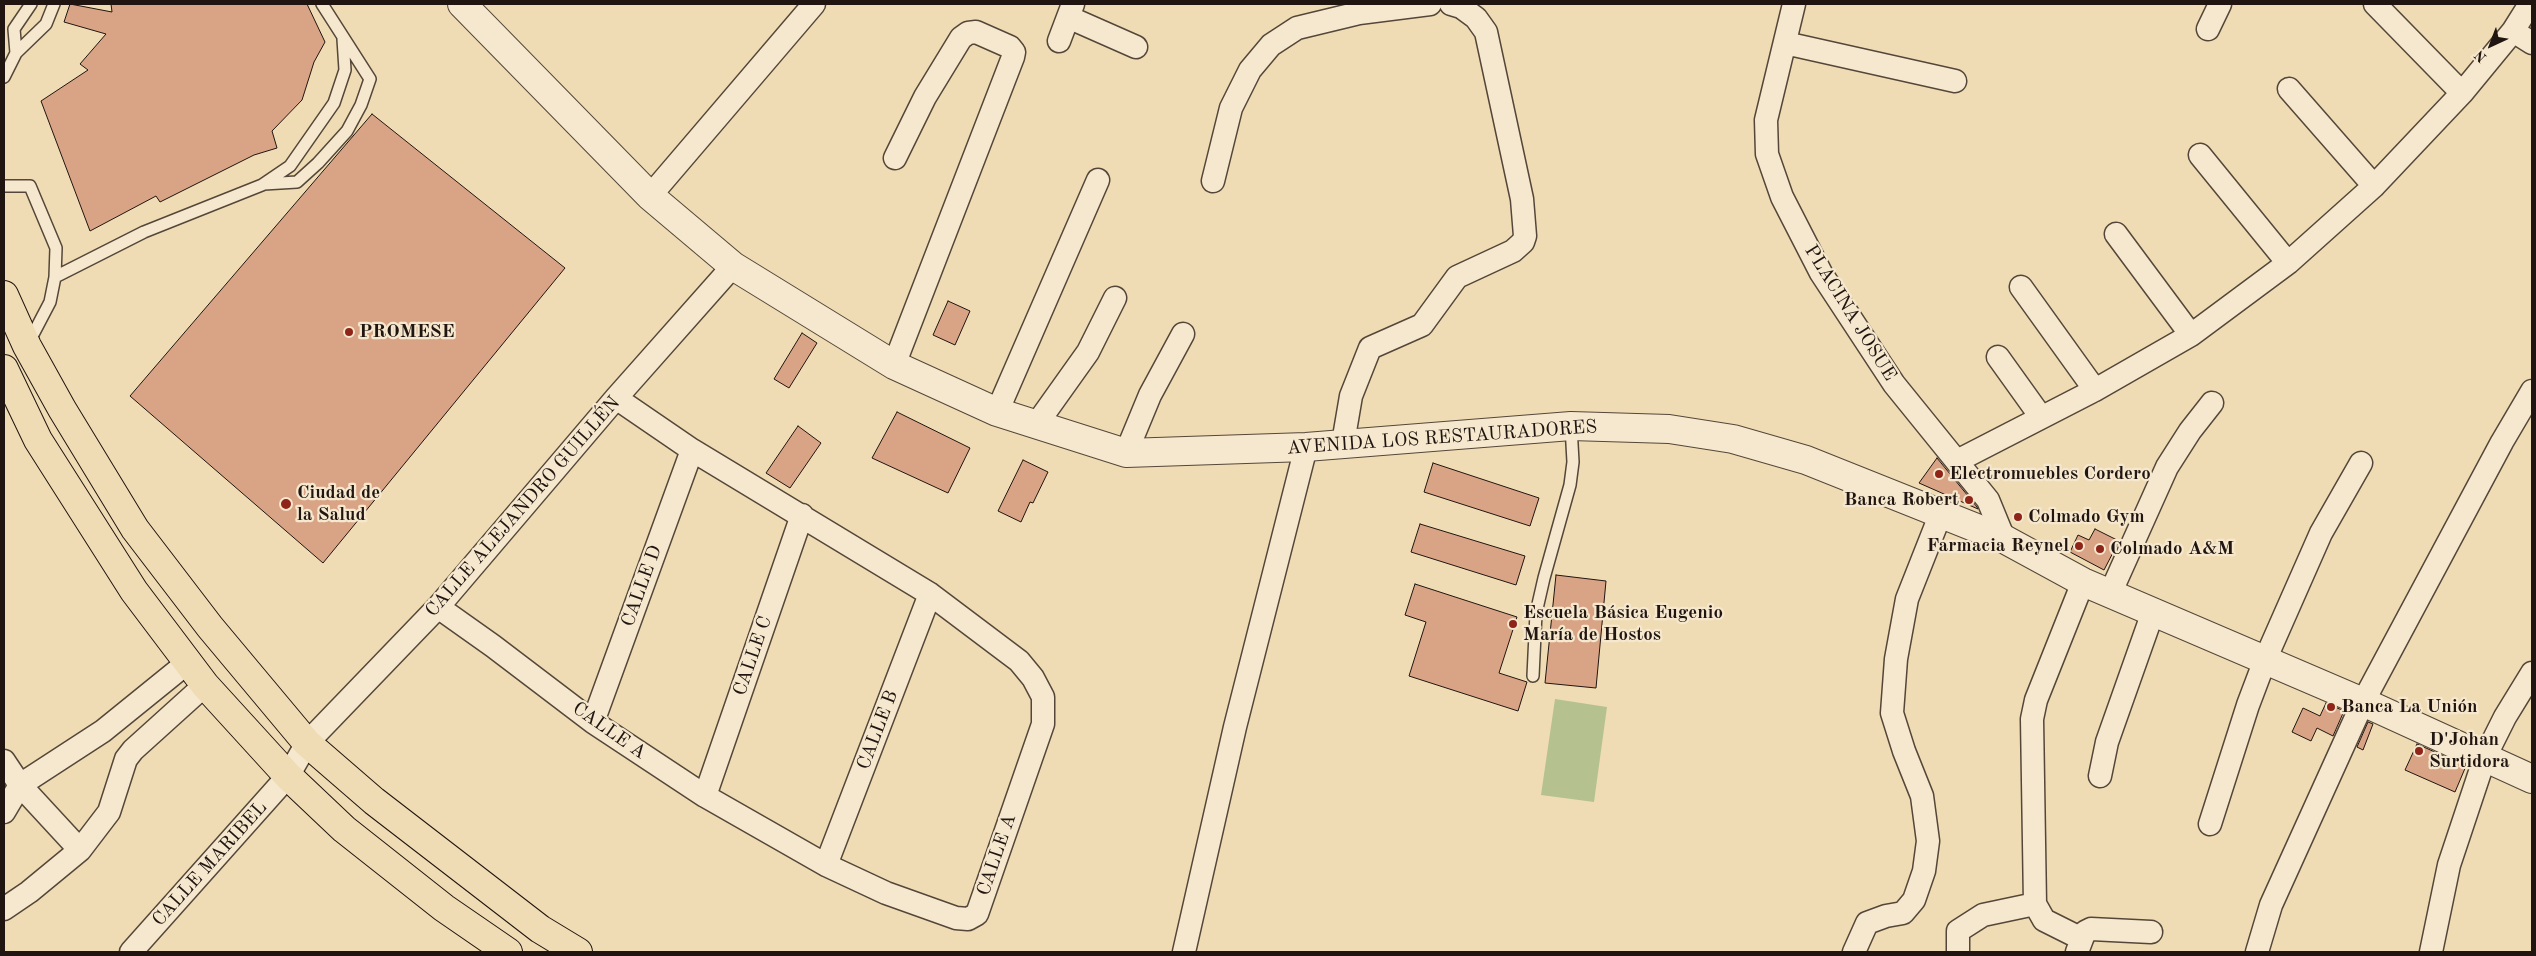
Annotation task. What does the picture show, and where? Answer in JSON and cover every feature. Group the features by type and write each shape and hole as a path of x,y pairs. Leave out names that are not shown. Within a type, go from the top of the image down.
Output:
{"main road":[{"path":"4,295 27,346 135,529 210,627 307,743 374,801 540,929 578,952"},
{"path":"4,369 38,440 134,591 205,686 288,776 344,829 444,908 508,952"}],"street":[{"name":"AVENIDA LOS RESTAURADORES","path":"462,4 650,196 733,266 894,365 997,412 1126,453 1306,447 1571,426 1668,429 1733,439 1806,460 2004,539 2083,582 2363,702 2532,779"},
{"path":"650,196 814,4"},
{"path":"1213,181 1231,108 1250,70 1271,45 1297,28 1358,8 1430,4"},
{"path":"1344,443 1351,396 1370,348 1422,325 1457,277 1513,251 1523,242 1525,236 1522,199 1486,32 1476,18 1461,7 1451,4"},
{"name":"PLACINA JOSUE","path":"1794,4 1766,120 1767,154 1782,197 1831,289 1894,384 1988,500 2004,539"},
{"path":"2208,29 2220,4"},
{"path":"2375,4 2462,93"},
{"path":"1957,461 2095,390 2191,335 2288,263 2374,186 2462,93 2513,31 2530,4"},
{"path":"1059,41 1071,10 1136,47"},
{"path":"2513,31 2532,43"},
{"path":"894,365 1014,57 1014,52 1010,47 976,32 968,33 961,38 924,97 895,158"},
{"path":"1785,43 1955,81"},
{"path":"2290,89 2374,186"},
{"path":"2200,155 2288,263"},
{"path":"997,412 1098,180"},
{"path":"2116,234 2191,335"},
{"name":"CALLE ALEJANDRO GUILLÉN","path":"288,776 307,743 438,608 616,398 733,266"},
{"path":"2021,287 2095,390"},
{"path":"1036,425 1088,352 1115,298"},
{"path":"1126,453 1150,394 1183,334"},
{"path":"1998,357 2041,417"},
{"path":"2257,952 2271,904 2363,702 2498,450 2532,391"},
{"name":"CALLE A","path":"438,608 493,646 593,722 705,796 826,866 886,893 956,918 968,919 977,914 1043,724 1043,697 1034,678 1019,661 930,594 692,450 616,398"},
{"path":"2110,594 2167,467 2190,431 2212,404"},
{"path":"1184,952 1235,727 1306,447"},
{"name":"CALLE D","path":"593,722 692,450"},
{"path":"2210,824 2248,705 2265,660 2321,534 2361,463"},
{"path":"1854,952 1867,923 1886,916 1903,913 1914,900 1924,871 1928,841 1922,796 1904,752 1892,713 1896,659 1907,598 1941,513"},
{"name":"CALLE C","path":"705,796 802,516"},
{"path":"2083,582 2033,709 2035,904 2044,920 2080,946 2086,932 2091,929 2151,932"},
{"name":"CALLE B","path":"826,866 930,594"},
{"path":"2100,776 2107,742 2153,612"},
{"path":"4,812 20,785 103,731 187,662"},
{"path":"2431,952 2449,865 2485,757 2505,717 2532,673"},
{"path":"4,909 80,850 109,812 126,759 133,750 205,686"},
{"path":"4,761 20,785 80,850"},
{"name":"CALLE MARIBEL","path":"131,952 288,776"},
{"path":"1958,952 1958,931 1983,915 2035,904"}],"lane":[{"path":"16,53 14,29 31,4"},
{"path":"46,24 54,4"},
{"path":"4,77 16,53 46,24 60,4"},
{"path":"262,184 297,182 318,163 347,131 361,105 370,79 322,4"},
{"path":"55,277 144,232 262,184 290,166 334,103 345,70 343,39"},
{"path":"4,186 30,186 56,248 55,277 50,302 27,346"},
{"path":"1533,676 1536,613 1570,485 1573,462 1571,426"}],"green space":[{"path":"1555,699 1607,707 1594,802 1541,795"}],"building":[{"path":"70,4 112,12 111,4 307,4 325,42 314,62 302,100 272,131 277,148 254,155 160,202 156,196 90,231 41,101 88,70 80,64 106,34 64,22"},
{"name":"PROMESE","path":"372,114 565,268 323,563 130,396"},
{"path":"948,301 970,311 955,345 933,335"},
{"path":"802,333 817,343 789,388 774,379"},
{"path":"897,412 970,448 948,493 872,458"},
{"path":"798,426 821,443 790,488 766,473"},
{"path":"1937,458 1977,507 1978,509 1919,483"},
{"path":"1023,460 1048,472 1033,503 1030,502 1021,522 998,511"},
{"path":"1433,463 1539,498 1530,526 1424,492"},
{"path":"1420,524 1525,556 1516,585 1411,552"},
{"name":"Colmado A&M","path":"2095,529 2119,541 2104,570 2070,552 2078,535 2089,540"},
{"path":"1556,575 1606,581 1596,688 1545,683"},
{"path":"1415,584 1517,617 1499,673 1527,682 1518,711 1409,676 1426,622 1405,615"},
{"path":"2326,703 2344,711 2333,736 2317,728 2311,741 2292,732 2303,708 2320,716"},
{"path":"2368,722 2373,724 2363,750 2357,747"},
{"path":"2417,744 2466,766 2455,792 2405,770"}],"place":[{"name":"PROMESE","path":"349,332"},
{"name":"Electromuebles Cordero","path":"1939,474"},
{"name":"Banca Robert","path":"1969,500"},
{"name":"Ciudad de la Salud","path":"286,504"},
{"name":"Colmado Gym","path":"2018,517"},
{"name":"Farmacia Reynel","path":"2079,546"},
{"name":"Colmado A&M","path":"2100,549"},
{"name":"Escuela Básica Eugenio María de Hostos","path":"1513,624"},
{"name":"Banca La Unión","path":"2331,707"},
{"name":"D'Johan Surtidora","path":"2419,751"}]}
